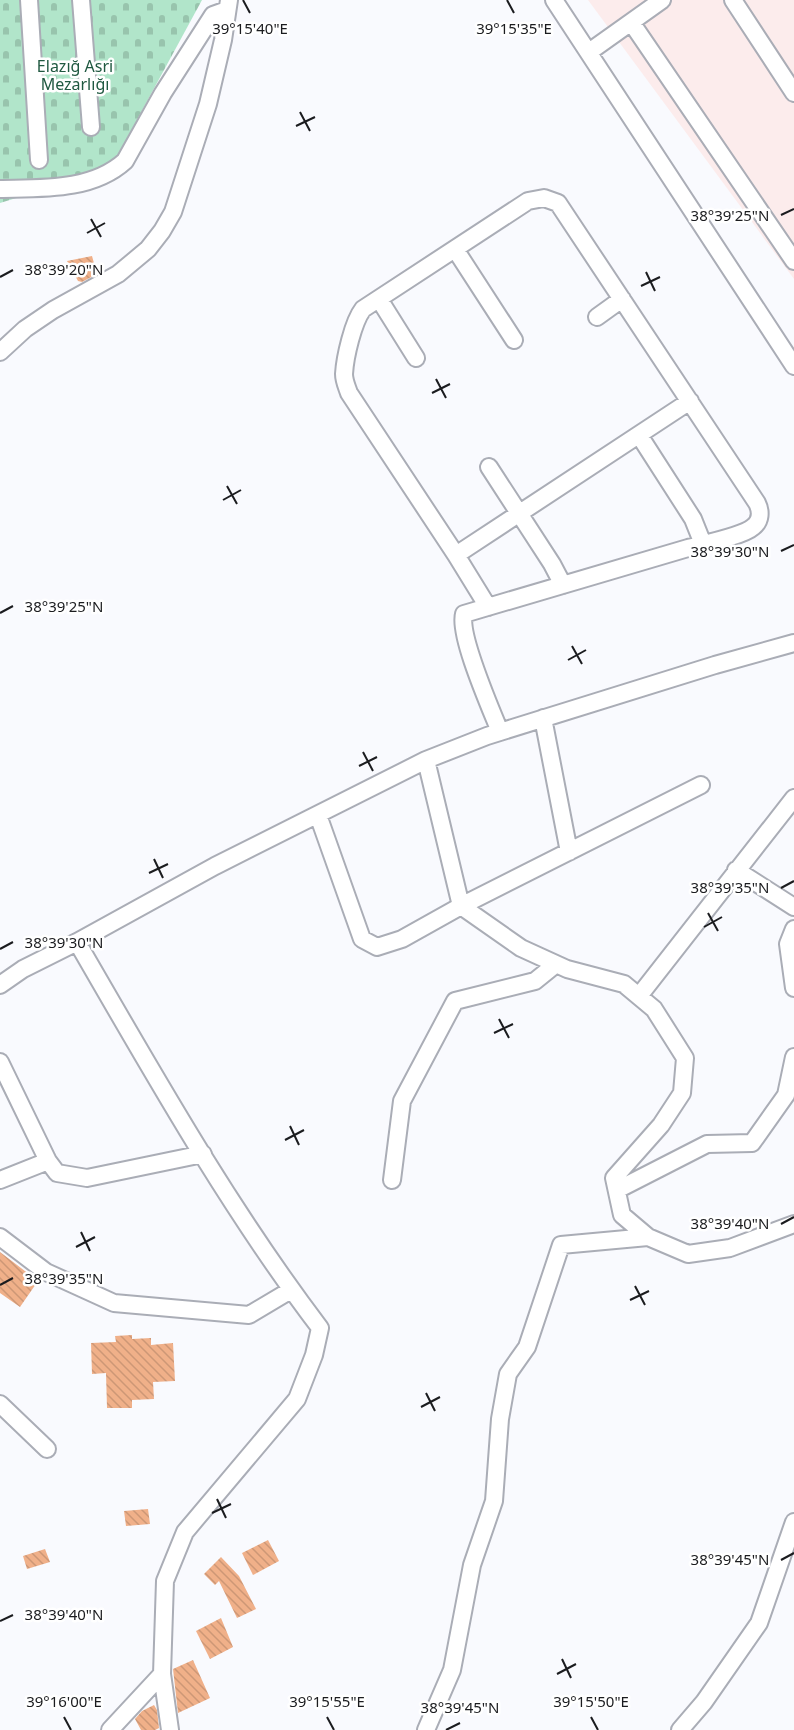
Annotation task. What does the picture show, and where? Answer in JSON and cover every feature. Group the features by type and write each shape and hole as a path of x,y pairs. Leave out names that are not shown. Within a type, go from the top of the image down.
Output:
{"street":[{"path":"29,0 39,160"},
{"path":"81,0 91,128"},
{"path":"555,0 794,366"},
{"path":"589,52 631,22 643,6 662,0"},
{"path":"733,0 794,93"},
{"path":"0,189 66,186 97,179 118,167 125,161 163,93 213,15 228,5"},
{"path":"0,352 26,329 53,310 118,274 148,249 162,231 173,212 206,113 228,5"},
{"path":"631,22 794,261"},
{"path":"488,607 350,393 344,375 357,317 363,309 528,201 539,198 558,203 760,508 759,519 752,528 703,544 488,607 464,614 462,621 481,683 500,732"},
{"path":"455,249 514,340"},
{"path":"379,299 416,358"},
{"path":"597,316 622,299"},
{"path":"456,555 690,401"},
{"path":"639,435 693,519 703,544"},
{"path":"489,467 552,564 563,585"},
{"path":"0,985 23,969 215,866 426,760 543,718 715,664 794,643"},
{"path":"543,718 569,852"},
{"path":"426,760 461,906 521,948 556,964 624,984 654,1009 685,1058 682,1093 661,1125 614,1178 622,1215 648,1237 688,1254 730,1248 794,1224"},
{"path":"318,815 362,939 377,947 402,939 461,906 701,785"},
{"path":"639,996 794,798"},
{"path":"736,870 794,907"},
{"path":"794,929 788,944 794,988"},
{"path":"77,942 203,1154 291,1290 320,1328 314,1355 297,1399 185,1532 165,1581 162,1674 170,1730"},
{"path":"392,1180 402,1101 455,1001 535,981 556,964"},
{"path":"0,970 23,969"},
{"path":"617,1190 707,1144 752,1143 790,1099 794,1057"},
{"path":"0,1062 48,1161 57,1173 87,1178 203,1154"},
{"path":"0,1180 48,1161"},
{"path":"0,1237 46,1272 114,1303 249,1315 291,1290"},
{"path":"426,1730 452,1670 472,1565 494,1501 500,1419 508,1374 527,1347 561,1245 648,1237"},
{"path":"0,1404 47,1449"},
{"path":"680,1730 704,1702 759,1623 794,1522"},
{"path":"110,1730 162,1674"}],"shaded area":[{"path":"588,0 794,0 794,279"}],"green space":[{"name":"Elazığ Asri Mezarlığı","path":"0,0 202,0 113,164 52,187 0,203"}],"building":[{"path":"92,256 97,274 82,282 78,281 67,261"},
{"path":"0,1252 38,1281 20,1307 0,1293"},
{"path":"132,1335 132,1339 151,1338 151,1345 173,1343 175,1381 153,1382 154,1399 132,1400 132,1408 107,1408 106,1373 92,1374 91,1343 116,1342 115,1336"},
{"path":"148,1509 150,1524 126,1526 124,1511"},
{"path":"268,1540 279,1561 253,1575 242,1553"},
{"path":"45,1549 50,1562 27,1569 23,1556"},
{"path":"221,1557 239,1576 256,1609 237,1618 219,1581 215,1585 204,1574"},
{"path":"221,1618 233,1647 210,1659 196,1631"},
{"path":"193,1660 210,1698 178,1713 173,1669"},
{"path":"154,1705 157,1710 159,1728 141,1730 135,1719 142,1711"}]}
